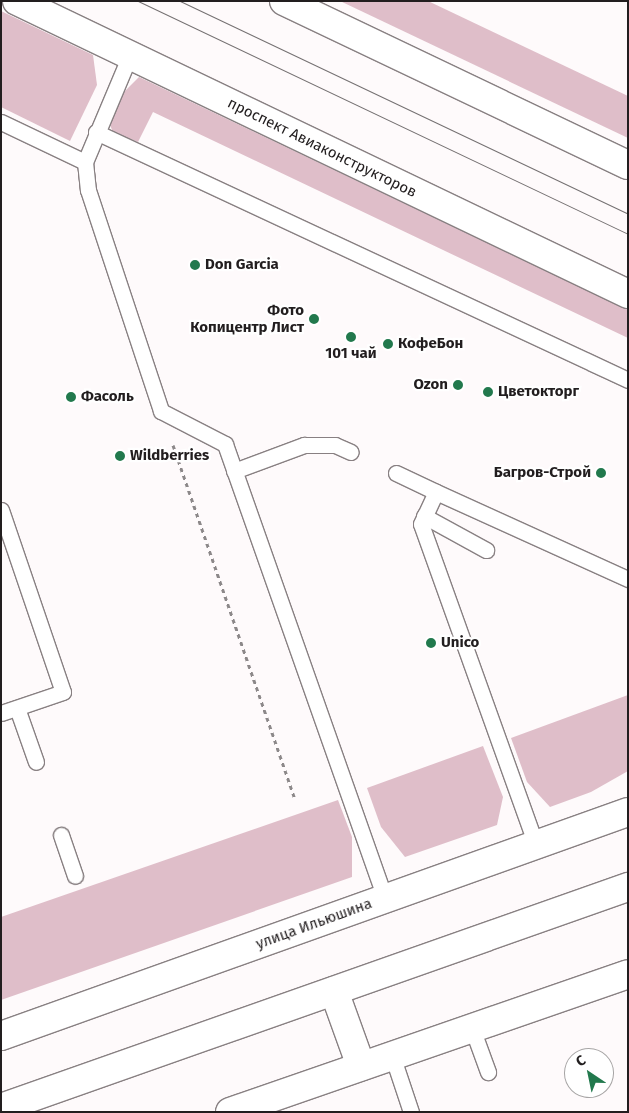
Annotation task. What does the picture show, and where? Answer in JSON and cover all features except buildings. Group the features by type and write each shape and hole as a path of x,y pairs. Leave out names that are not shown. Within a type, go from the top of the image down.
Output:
{"street":[{"name":"проспект Авиаконструкторов","path":"17,1 628,294"},
{"path":"284,1 628,165"},
{"name":"улица Ильюшина","path":"1,1036 628,812"},
{"path":"1,1108 628,887"},
{"path":"230,1112 628,974"},
{"path":"334,991 360,1066"}],"lane":[{"path":"130,55 85,162 88,190 161,410 225,444 385,899"},
{"path":"1,122 85,162"},
{"path":"96,132 628,380"},
{"path":"234,471 304,446 335,445 351,452"},
{"path":"396,474 628,579"},
{"path":"436,492 421,524 536,845"},
{"path":"1,510 63,692 1,713"},
{"path":"424,516 486,550"},
{"path":"17,708 36,762"},
{"path":"61,835 76,876"},
{"path":"472,1028 488,1072"},
{"path":"392,1055 412,1112"}],"path":[{"path":"161,410 295,799"}],"shaded area":[{"path":"340,1 428,1 628,96 628,138"},
{"path":"1,11 93,55 97,85 70,141 1,107"},
{"path":"139,77 628,310 628,338 153,112 138,142 113,132 109,123 118,98"},
{"path":"628,695 628,771 591,792 550,807 527,782 511,738"},
{"path":"483,746 503,797 497,825 405,857 381,827 367,788"},
{"path":"338,800 352,837 352,877 1,1000 1,917"}],"tram line":[{"path":"138,1 628,234"},
{"path":"180,1 628,214"}],"place":[{"name":"Don Garcia","path":"195,265"},
{"name":"Фото Копицентр Лист","path":"314,319"},
{"name":"101 чай","path":"351,337"},
{"name":"КофеБон","path":"388,344"},
{"name":"Ozon","path":"458,385"},
{"name":"Цветокторг","path":"488,392"},
{"name":"Фасоль","path":"71,397"},
{"name":"Wildberries","path":"120,456"},
{"name":"Багров-Строй","path":"601,473"},
{"name":"Unico","path":"431,643"}]}
